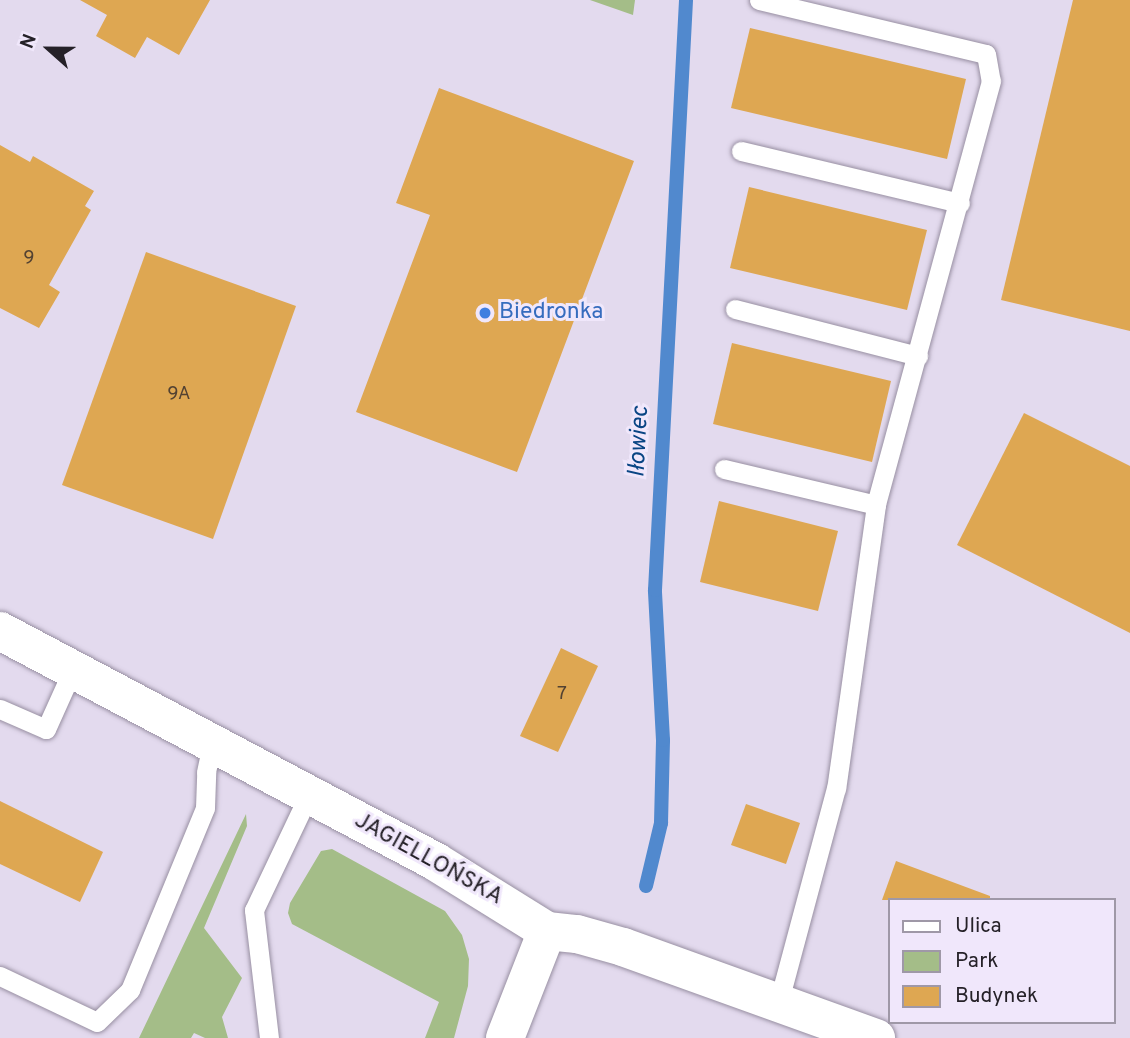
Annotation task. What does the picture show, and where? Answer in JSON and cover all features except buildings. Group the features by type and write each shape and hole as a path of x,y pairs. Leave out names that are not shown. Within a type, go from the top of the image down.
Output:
{"street":[{"name":"JAGIELLOŃSKA","path":"0,631 492,894 547,931 577,934 623,947 876,1038"},
{"path":"505,1038 547,931"}],"lane":[{"path":"759,0 986,54 991,81 876,505 836,788 778,1004"},
{"path":"741,151 960,203"},
{"path":"735,309 918,356"},
{"path":"724,469 876,505"},
{"path":"0,709 46,729 73,670"},
{"path":"0,976 97,1022 130,990 205,808 206,772 212,743"},
{"path":"269,1038 254,911 309,794"}],"green space":[{"path":"590,0 635,0 633,15"},
{"path":"246,814 247,826 204,928 242,978 222,1017 228,1038 205,1038 194,1033 191,1038 139,1038"},
{"path":"332,849 445,911 462,935 469,959 468,986 454,1038 425,1038 439,1002 292,924 288,913 290,903 321,851"}],"waterway":[{"name":"Iłowiec","path":"646,886 661,823 663,740 655,590 686,0"}],"place":[{"name":"Biedronka","path":"485,313"}]}
